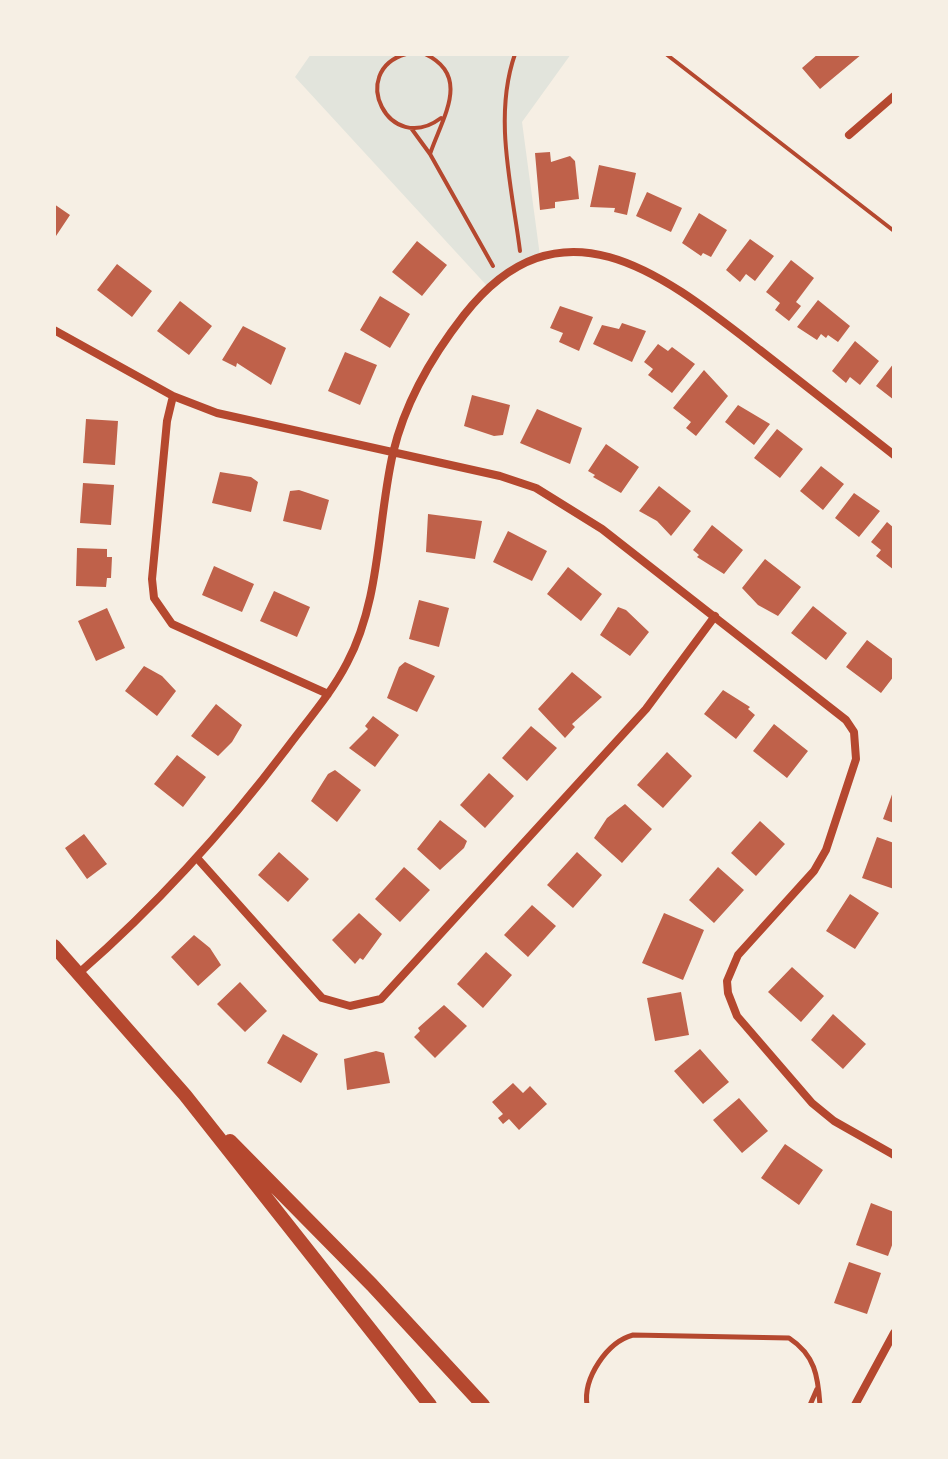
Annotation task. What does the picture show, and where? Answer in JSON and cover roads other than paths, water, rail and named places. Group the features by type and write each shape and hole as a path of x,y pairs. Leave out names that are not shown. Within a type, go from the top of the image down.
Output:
{"main road":[{"path":"54,946 185,1095 430,1405"},
{"path":"185,1095 372,1285 483,1405"}],"street":[{"path":"849,135 894,96"},
{"path":"79,973 197,858 256,788 328,694 347,663 369,605 393,452 412,400 435,355 469,309 500,278 540,256 569,252 594,254 666,280 894,455"},
{"path":"54,330 173,396 217,413 275,429 500,476 536,488 602,529 840,714 854,732 857,745 852,775 826,850 814,871 738,955 727,981 730,1005 822,1112 894,1155"},
{"path":"173,396 167,421 152,579 154,598 160,611 189,634 328,694"},
{"path":"197,858 322,998 350,1006 381,999 646,709 715,616"},
{"path":"861,1403 894,1333"}],"lane":[{"path":"587,1405 587,1387 593,1372 614,1345 633,1335 789,1338 813,1362 820,1405"},
{"path":"810,1405 818,1385"}]}
